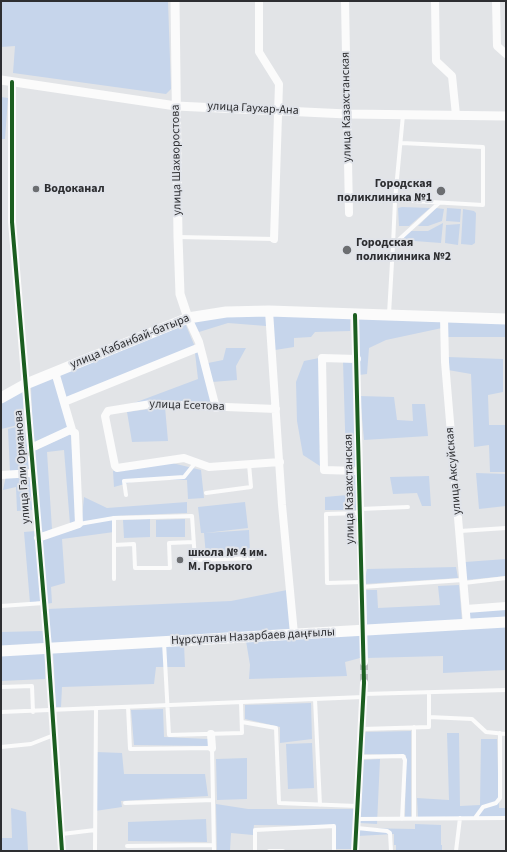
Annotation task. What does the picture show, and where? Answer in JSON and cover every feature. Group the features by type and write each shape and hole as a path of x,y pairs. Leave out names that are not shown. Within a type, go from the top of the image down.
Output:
{"main road":[{"name":"улица Кабанбай-батыра","path":"1,398 26,384 188,318 226,312 269,311 389,316 506,318"},
{"name":"Нұрсұлтан Назарбаев даңғылы","path":"1,651 506,622"}],"street":[{"name":"улица Шахворостова","path":"176,1 176,106 180,294 188,318"},
{"path":"259,1 259,52 280,84 274,239"},
{"name":"улица Казахстанская","path":"345,1 348,114 348,213"},
{"path":"435,1 436,61 452,76 456,115"},
{"path":"496,1 497,46 506,54"},
{"name":"улица Гаухар-Ана","path":"1,80 176,106 348,114 506,116"},
{"name":"улица Гали Орманова","path":"12,82 12,222 48,648 62,851"},
{"path":"269,311 294,634"},
{"name":"улица Казахстанская","path":"355,314 364,662"},
{"name":"улица Аксуйская","path":"444,317 445,362 467,624"},
{"path":"188,318 200,347 216,408"},
{"path":"64,402 200,347"},
{"path":"357,359 322,358 324,470 359,471"},
{"path":"38,538 79,524 75,433 72,430 55,372"},
{"name":"улица Есетова","path":"276,409 216,408 151,404 106,413 115,466 117,468 184,458 209,467 280,462"},
{"path":"30,448 72,430"},
{"path":"1,475 33,473"},
{"path":"466,609 506,606"},
{"path":"355,851 364,683"},
{"path":"211,734 212,748"}],"lane":[{"path":"389,316 395,200 402,143 403,114"},
{"path":"395,200 483,206 483,147 402,143"},
{"path":"393,245 439,203"},
{"path":"178,237 274,239"},
{"path":"126,495 124,481 184,478 196,462"},
{"path":"206,493 251,487 249,464"},
{"path":"408,507 326,514 327,583 362,585 464,582 506,578"},
{"path":"79,524 114,518 192,516 195,560 254,558"},
{"path":"114,518 114,579"},
{"path":"459,531 506,528"},
{"path":"114,545 134,544 135,568 170,568 169,543 194,542"},
{"path":"1,606 44,603"},
{"path":"164,642 169,735 242,733 241,702"},
{"path":"1,687 32,686 34,712"},
{"path":"1,712 34,712 128,706 506,690"},
{"path":"361,729 429,727 429,693"},
{"path":"315,699 320,805"},
{"path":"128,706 130,749 212,748 214,851"},
{"path":"95,851 96,708"},
{"path":"429,717 472,719 486,732 506,734"},
{"path":"242,722 276,728 279,803 357,806"},
{"path":"414,727 414,818"},
{"path":"475,818 483,807 496,803 500,798 500,734"},
{"path":"1,747 31,744 54,735"},
{"path":"360,757 403,756 405,760 402,818"},
{"path":"125,803 213,800"},
{"path":"456,851 460,818"},
{"path":"357,819 506,818"},
{"path":"255,851 256,830 334,826 334,851"},
{"path":"356,828 387,831 390,833 391,851"},
{"path":"62,834 95,830"},
{"path":"127,846 214,845"},
{"path":"269,851 283,851"}],"shaded area":[{"path":"1,1 168,1 171,89 166,94 13,73 15,46 1,47"},
{"path":"1,97 8,98 5,139 1,139"},
{"path":"398,208 430,208 409,226 399,226"},
{"path":"436,208 444,209 442,221 428,226 418,226"},
{"path":"447,208 461,209 460,222 446,221"},
{"path":"463,209 474,211 476,213 475,243 472,245 461,244"},
{"path":"443,223 441,243 401,240 410,231 428,231"},
{"path":"460,224 458,245 445,243 446,225"},
{"path":"267,313 266,326 228,323 199,332 191,319"},
{"path":"272,315 350,318 350,331 315,332 311,337 294,338 294,347 275,350"},
{"path":"358,317 442,322 442,328 386,340 369,348 367,374 359,375"},
{"path":"446,318 506,319 506,337 447,337"},
{"path":"185,323 195,347 60,401 69,427 33,444 31,387"},
{"path":"226,348 246,348 236,366 237,380 212,382 208,363 223,360"},
{"path":"199,352 214,406 126,406 198,379 195,353"},
{"path":"448,357 503,359 503,392 488,395 489,425 506,425 506,472 490,472 489,445 474,447 471,374 448,370"},
{"path":"319,358 320,466 303,455 297,421 296,382 304,361"},
{"path":"343,361 353,363 357,510 325,510 325,497 347,495"},
{"path":"24,388 23,424 1,429 1,402"},
{"path":"360,396 394,397 397,420 413,421 412,404 425,404 428,436 364,440"},
{"path":"165,407 168,441 132,442 127,412"},
{"path":"24,425 31,472 10,472 8,429"},
{"path":"71,434 76,521 70,524 64,450 47,452 52,529 40,535 33,451"},
{"path":"172,463 201,470 204,498 188,499 187,480 139,480 114,487 113,471"},
{"path":"476,473 506,474 506,506 479,509"},
{"path":"32,475 33,510 17,511 16,487 3,490 6,476"},
{"path":"429,476 431,506 422,506 417,493 393,494 390,477"},
{"path":"84,497 107,508 187,502 187,513 112,516 114,532 62,539 65,583 51,587 52,603 46,604 41,540 81,527"},
{"path":"245,502 248,528 205,533 249,530 250,553 206,556 204,533 201,533 198,507"},
{"path":"150,519 150,537 124,538 123,520"},
{"path":"185,519 185,537 156,537 156,520"},
{"path":"35,531 41,601 30,603 24,532"},
{"path":"506,559 506,576 466,580 465,562"},
{"path":"456,567 458,578 364,584 367,569"},
{"path":"459,585 462,621 367,627 365,590 377,590 378,608 440,605 438,586"},
{"path":"287,590 291,632 50,646 47,609 231,601"},
{"path":"506,608 506,621 470,623 469,610"},
{"path":"506,626 506,670 443,673 443,656 366,658 367,633"},
{"path":"43,631 46,646 1,650 1,632"},
{"path":"361,635 360,658 345,662 347,676 249,679 250,665 246,641"},
{"path":"184,644 185,667 156,667 154,684 62,687 61,707 56,707 53,652"},
{"path":"46,652 45,679 1,681 1,655"},
{"path":"311,703 312,739 280,743 280,727 245,719 245,705"},
{"path":"163,709 164,737 208,739 208,746 134,745 131,710"},
{"path":"411,731 411,817 405,817 406,755 363,754 365,732"},
{"path":"447,733 459,733 460,806 480,805 481,739 497,739 499,808 506,808 506,817 418,818 417,798 449,800"},
{"path":"312,743 314,788 288,789 286,744"},
{"path":"96,752 122,753 124,774 205,774 208,796 121,801 122,807 95,811"},
{"path":"247,758 247,799 217,800 216,759"},
{"path":"380,759 377,824 360,823 363,760"},
{"path":"216,804 248,809 355,809 352,849 334,849 333,826 254,825 253,835 231,833 230,851 217,851"},
{"path":"11,808 26,812 28,851 1,851 1,838 12,838"},
{"path":"206,819 207,842 128,841 128,822"},
{"path":"415,824 441,825 442,851 396,851 396,845 394,845 394,834 358,836 356,828 415,829"}],"tunnel":[{"path":"364,662 364,683"}],"cycle path":[{"path":"12,82 12,222 48,648 62,851"},
{"path":"355,315 364,683 355,851"}],"place":[{"name":"Водоканал","path":"36,189"},
{"name":"Городская поликлиника №1","path":"441,191"},
{"name":"Городская поликлиника №2","path":"347,250"},
{"name":"школа № 4 им. М. Горького","path":"180,560"}]}
